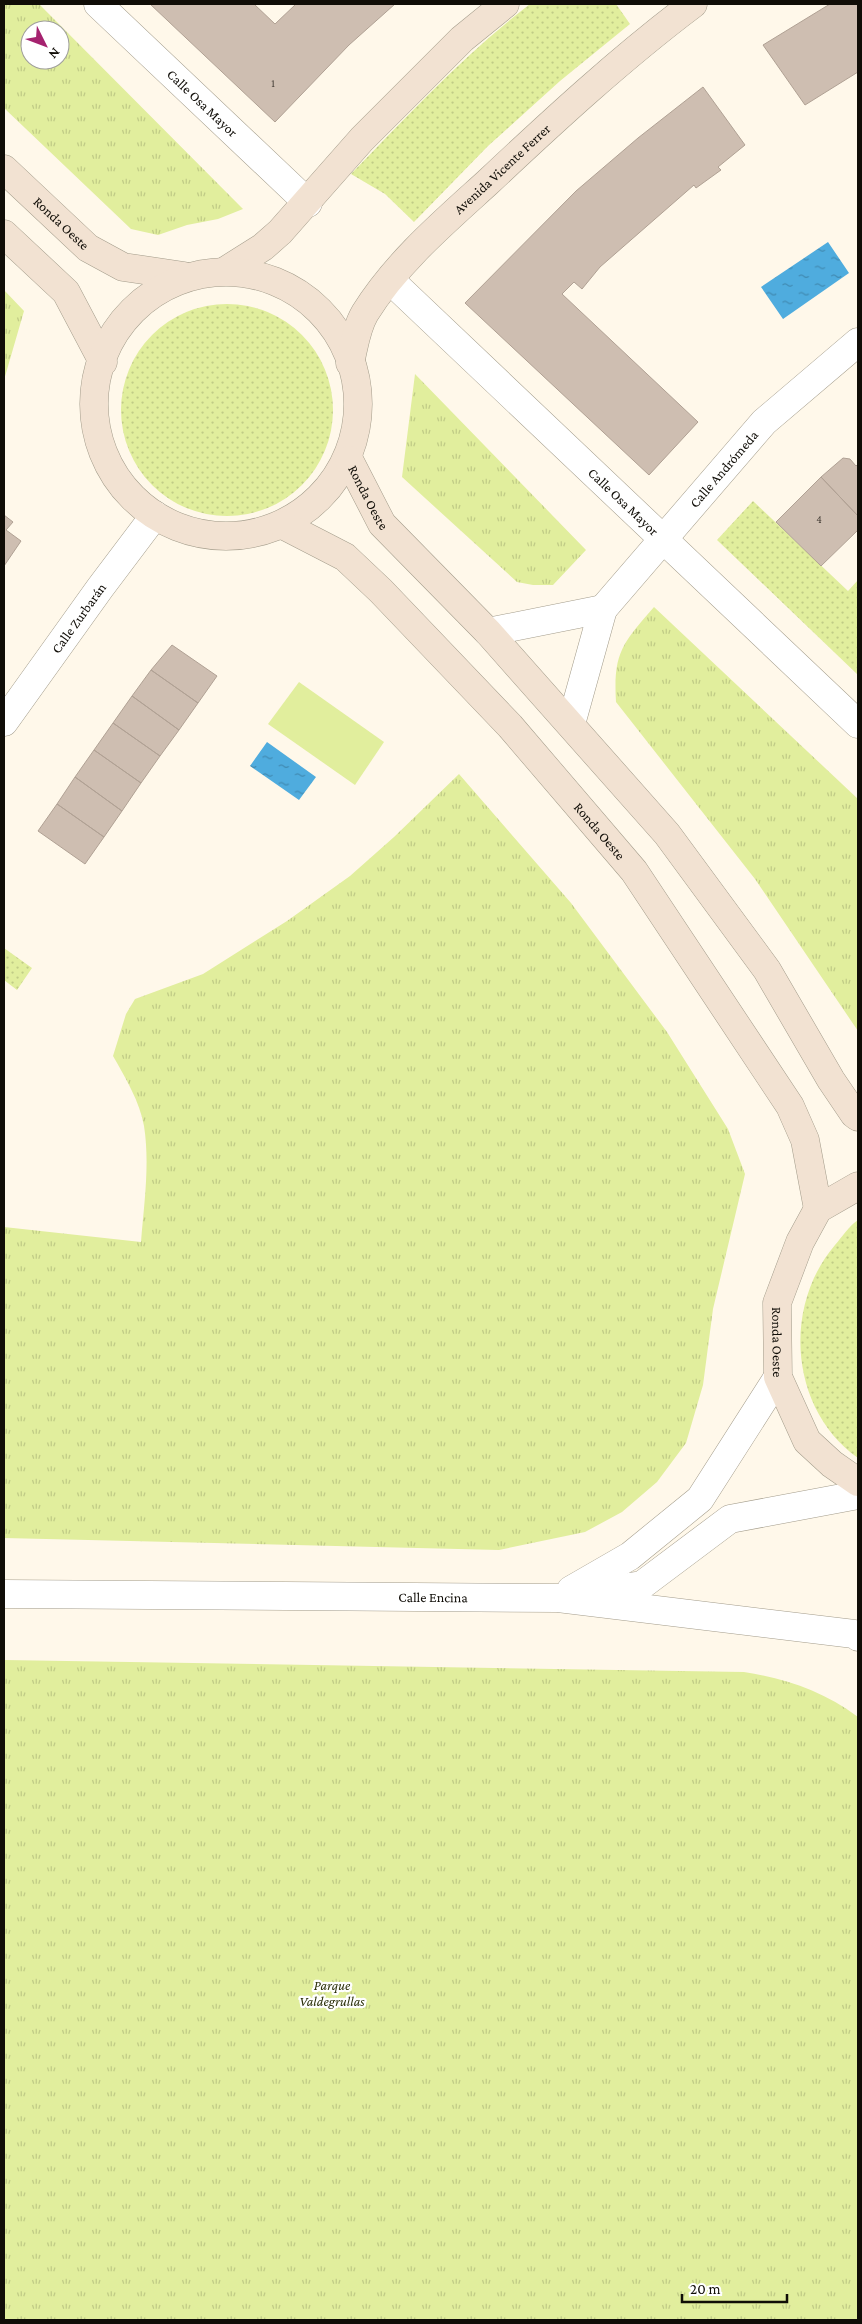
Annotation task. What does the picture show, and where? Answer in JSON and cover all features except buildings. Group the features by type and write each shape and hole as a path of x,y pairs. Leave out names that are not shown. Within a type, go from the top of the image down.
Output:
{"main road":[{"path":"226,271 263,247 308,203 362,139 462,39 505,4"},
{"name":"Avenida Vicente Ferrer","path":"350,363 357,333 365,314 390,280 436,229 548,126 656,32 693,4"},
{"name":"Ronda Oeste","path":"4,169 88,248 123,267 184,276"},
{"path":"4,234 66,292 103,362"},
{"path":"226,271 268,278 290,286 310,300 339,337 350,363 355,412 349,460 322,498 283,525 251,535 218,537 185,530 155,515 118,480 97,434 96,383 113,335 143,299 184,276 226,271"},
{"name":"Ronda Oeste","path":"349,460 382,524 488,632 667,834 755,954 831,1080 858,1117"},
{"name":"Ronda Oeste","path":"283,525 345,557 381,591 510,726 634,871 790,1106 805,1140 818,1209 800,1242 777,1303 778,1377 808,1441 832,1464 858,1482"},
{"path":"818,1209 858,1186"}],"street":[{"name":"Calle Osa Mayor","path":"98,4 308,203"},
{"name":"Calle Osa Mayor","path":"390,280 858,724"},
{"name":"Calle Andrómeda","path":"571,724 603,609 764,422 858,342"},
{"name":"Calle Zurbarán","path":"4,722 155,515"},
{"path":"488,632 603,609"},
{"path":"558,1598 630,1556 700,1499 778,1377"},
{"path":"558,1598 642,1585 730,1519 858,1495"},
{"name":"Calle Encina","path":"4,1594 558,1598 854,1634 858,1637"}],"green space":[{"path":"4,4 39,4 55,20 20,20 20,70 70,70 70,35 243,209 218,219 187,225 158,235 131,229 4,108"},
{"path":"530,4 616,4 630,24 560,81 488,146 414,222 385,194 351,174 460,64"},
{"path":"4,290 24,311 4,380"},
{"path":"227,304 248,306 267,312 286,322 302,335 315,351 325,370 331,389 333,410 331,431 325,450 315,469 302,485 286,498 267,508 248,514 227,516 206,514 187,508 168,498 152,485 139,469 129,450 123,431 121,410 123,389 129,370 139,351 152,335 168,322 187,312 206,306"},
{"path":"415,374 586,550 553,585 533,585 517,582 402,477"},
{"path":"753,501 848,591 858,580 858,675 717,540"},
{"path":"654,607 858,799 858,1031 755,879 616,702 616,671 622,649"},
{"path":"299,682 384,742 355,785 268,724"},
{"path":"459,774 571,903 667,1032 728,1129 745,1174 713,1309 703,1385 686,1443 657,1482 622,1512 585,1532 499,1550 4,1538 4,1227 141,1242 146,1169 144,1126 136,1099 113,1056 126,1014 135,999 203,974 287,921 350,876 394,837"},
{"path":"4,948 32,968 17,990 4,980"},
{"path":"858,1220 858,1458 835,1438 818,1413 807,1386 801,1357 801,1327 807,1298 818,1270 835,1245"},
{"name":"Parque Valdegrullas","path":"4,1660 744,1672 775,1678 804,1687 831,1700 858,1717 858,2320 4,2320"}],"water":[{"path":"828,242 849,273 783,319 761,287"},
{"path":"267,742 316,777 299,800 250,766"}]}
